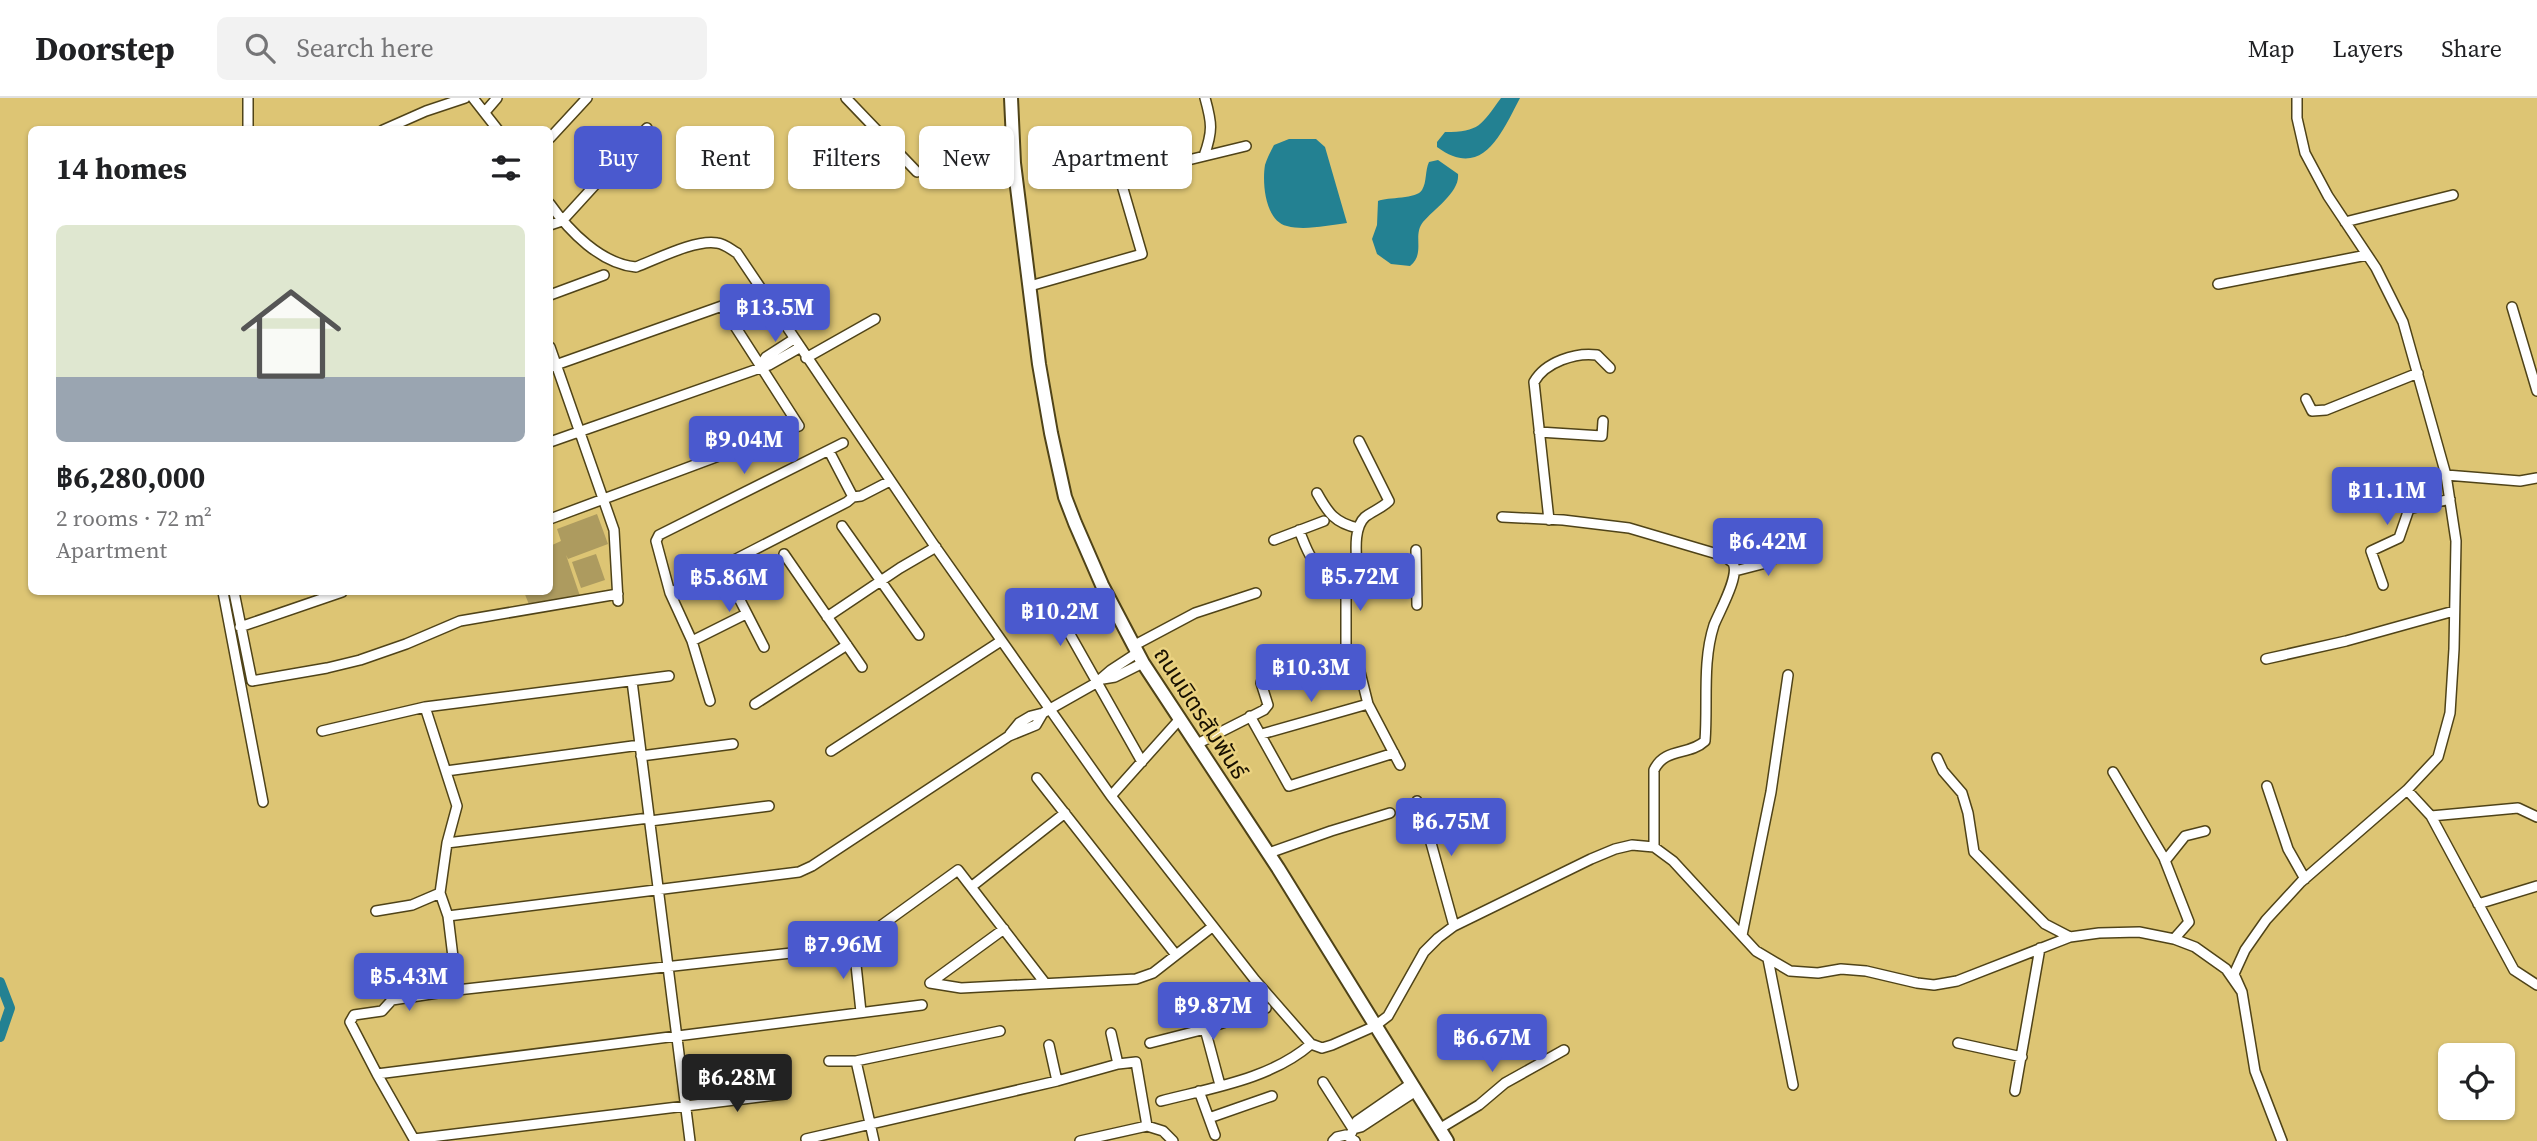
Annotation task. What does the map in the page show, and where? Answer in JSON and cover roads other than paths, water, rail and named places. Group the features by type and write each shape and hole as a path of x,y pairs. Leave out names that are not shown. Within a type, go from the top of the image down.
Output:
{"street":[{"path":"248,98 248,126"},
{"path":"392,126 465,98"},
{"path":"473,98 495,126"},
{"path":"485,112 497,98"},
{"path":"553,135 587,98"},
{"path":"846,98 917,172"},
{"name":"ถนนมิตรสัมพันธ์","path":"1011,98 1014,163 1039,364 1065,498 1085,547 1138,654 1269,853 1447,1141"},
{"path":"1205,98 1212,135 1205,156"},
{"path":"2282,1141 2255,1071 2242,992 2234,974 2245,950 2266,920 2305,879 2407,790 2438,757 2450,713 2456,541 2446,475 2403,322 2367,255 2328,196 2305,153 2297,118 2297,98"},
{"path":"1030,286 1142,254 1121,182 1246,146"},
{"path":"553,224 562,221 591,189"},
{"path":"2345,222 2453,195"},
{"path":"553,211 575,234 603,255 626,266 636,267 699,244 713,242 737,253 806,358 1001,640 1046,711 1212,927 1311,1044 1322,1048 1332,1045 1375,1026 1388,1016 1424,952 1438,937 1454,926 1615,849 1632,845 1654,847 1673,861 1742,935 1768,959 1790,971 1866,971 1917,984 1934,985 1957,981 2070,937 2139,932 2174,939 2195,947 2226,969 2242,992"},
{"path":"2218,284 2367,255"},
{"path":"553,294 604,275"},
{"path":"235,595 252,681 360,660 460,621 618,598 614,530 605,500 581,430 553,365 722,306 799,426 605,500 553,518"},
{"path":"2512,307 2537,391"},
{"path":"806,358 875,319"},
{"path":"553,441 769,365 797,344"},
{"path":"1549,520 1534,382 1546,368 1563,360 1591,354 1603,359 1610,368"},
{"path":"2306,399 2312,411 2326,410 2418,373"},
{"path":"1539,432 1602,436 1603,421"},
{"path":"1357,574 1358,528 1366,517 1380,510 1389,501 1359,441"},
{"path":"710,701 692,641 670,593 657,548 659,535 843,443"},
{"path":"829,451 853,497"},
{"path":"2446,475 2520,481 2537,478"},
{"path":"670,593 853,497 861,496 889,478"},
{"path":"1317,493 1331,517 1342,525 1358,528"},
{"path":"2383,585 2371,551 2399,538 2409,509 2451,499"},
{"path":"1502,517 1629,528 1724,556 1732,563 1735,571 1717,616 1709,648 1705,741 1698,748 1676,751 1665,756 1654,770 1654,847"},
{"path":"1274,540 1324,521"},
{"path":"842,526 919,635"},
{"path":"1299,530 1309,556 1324,570 1416,578"},
{"path":"827,617 900,568 908,558 934,545"},
{"path":"1416,550 1417,605"},
{"path":"1735,571 1766,564 1788,551"},
{"path":"784,554 862,667"},
{"path":"723,567 764,647"},
{"path":"1346,574 1346,653"},
{"path":"448,916 800,872 1009,736 1019,723 1100,681 1115,677 1138,654 1195,613 1256,593"},
{"path":"224,595 263,802"},
{"path":"240,627 333,595"},
{"path":"1050,599 1100,681 1142,762"},
{"path":"2266,659 2346,641 2454,611"},
{"path":"692,641 746,614"},
{"path":"831,751 1001,640"},
{"path":"755,704 847,645"},
{"path":"1197,744 1264,710 1268,705 1261,683 1263,677 1346,653 1357,660 1368,704 1400,765"},
{"path":"1742,935 1771,792 1788,675"},
{"path":"322,731 425,707 669,676"},
{"path":"632,681 690,1141"},
{"path":"1262,734 1368,704"},
{"path":"425,707 457,806 447,843 440,893 448,916 457,990"},
{"path":"1251,716 1289,786 1394,753"},
{"path":"1111,796 1179,720"},
{"path":"641,756 733,744"},
{"path":"446,771 640,745"},
{"path":"1937,758 1943,771 1962,793 1974,852 2045,923 2070,937"},
{"path":"2113,772 2165,861 2189,922 2174,939"},
{"path":"1037,778 1176,955"},
{"path":"2267,786 2288,849 2305,879"},
{"path":"2407,790 2431,817 2514,970 2537,985"},
{"path":"1418,801 1454,926"},
{"path":"447,843 769,806"},
{"path":"2431,817 2518,808 2537,817"},
{"path":"971,887 1065,813"},
{"path":"1269,853 1390,813"},
{"path":"2165,861 2185,836 2205,831"},
{"path":"875,930 958,870 1045,983"},
{"path":"2478,904 2537,887"},
{"path":"376,911 412,905 440,893"},
{"path":"1004,929 930,983 961,988 1136,979 1153,973 1212,927"},
{"path":"785,1094 415,1140 350,1022 354,1015 382,1011 392,1000 457,990 854,946 861,1012"},
{"path":"2015,1091 2040,948"},
{"path":"1768,959 1793,1086"},
{"path":"377,1074 922,1005"},
{"path":"1150,1044 1266,1008"},
{"path":"1205,1029 1220,1085"},
{"path":"829,1061 856,1061 1000,1031"},
{"path":"1111,1032 1118,1064"},
{"path":"1161,1101 1259,1074 1299,1055 1311,1044"},
{"path":"1958,1044 2022,1057"},
{"path":"1049,1045 1057,1081"},
{"path":"1439,1129 1479,1105 1505,1083 1564,1050"},
{"path":"856,1061 874,1141"},
{"path":"806,1139 1057,1081 1118,1064 1136,1062 1147,1126"},
{"path":"1323,1082 1353,1135"},
{"path":"1333,1141 1341,1135 1353,1135 1414,1087"},
{"path":"1199,1091 1215,1135"},
{"path":"1209,1118 1272,1096"},
{"path":"1080,1141 1147,1126 1163,1131 1173,1141"}],"water":[{"path":"1501,98 1520,98 1506,125 1489,148 1479,155 1467,158 1453,156 1437,147 1437,142 1445,132 1466,130 1479,125"},
{"path":"1289,139 1316,139 1325,147 1347,223 1309,228 1294,227 1280,223 1274,217 1265,191 1265,165 1274,145"},
{"path":"1438,160 1458,174 1458,181 1420,227 1415,261 1410,266 1391,264 1377,254 1372,239 1377,225 1378,201 1419,193 1424,187 1429,162"}],"waterway":[{"path":"0,982 10,1008 0,1037"}]}
